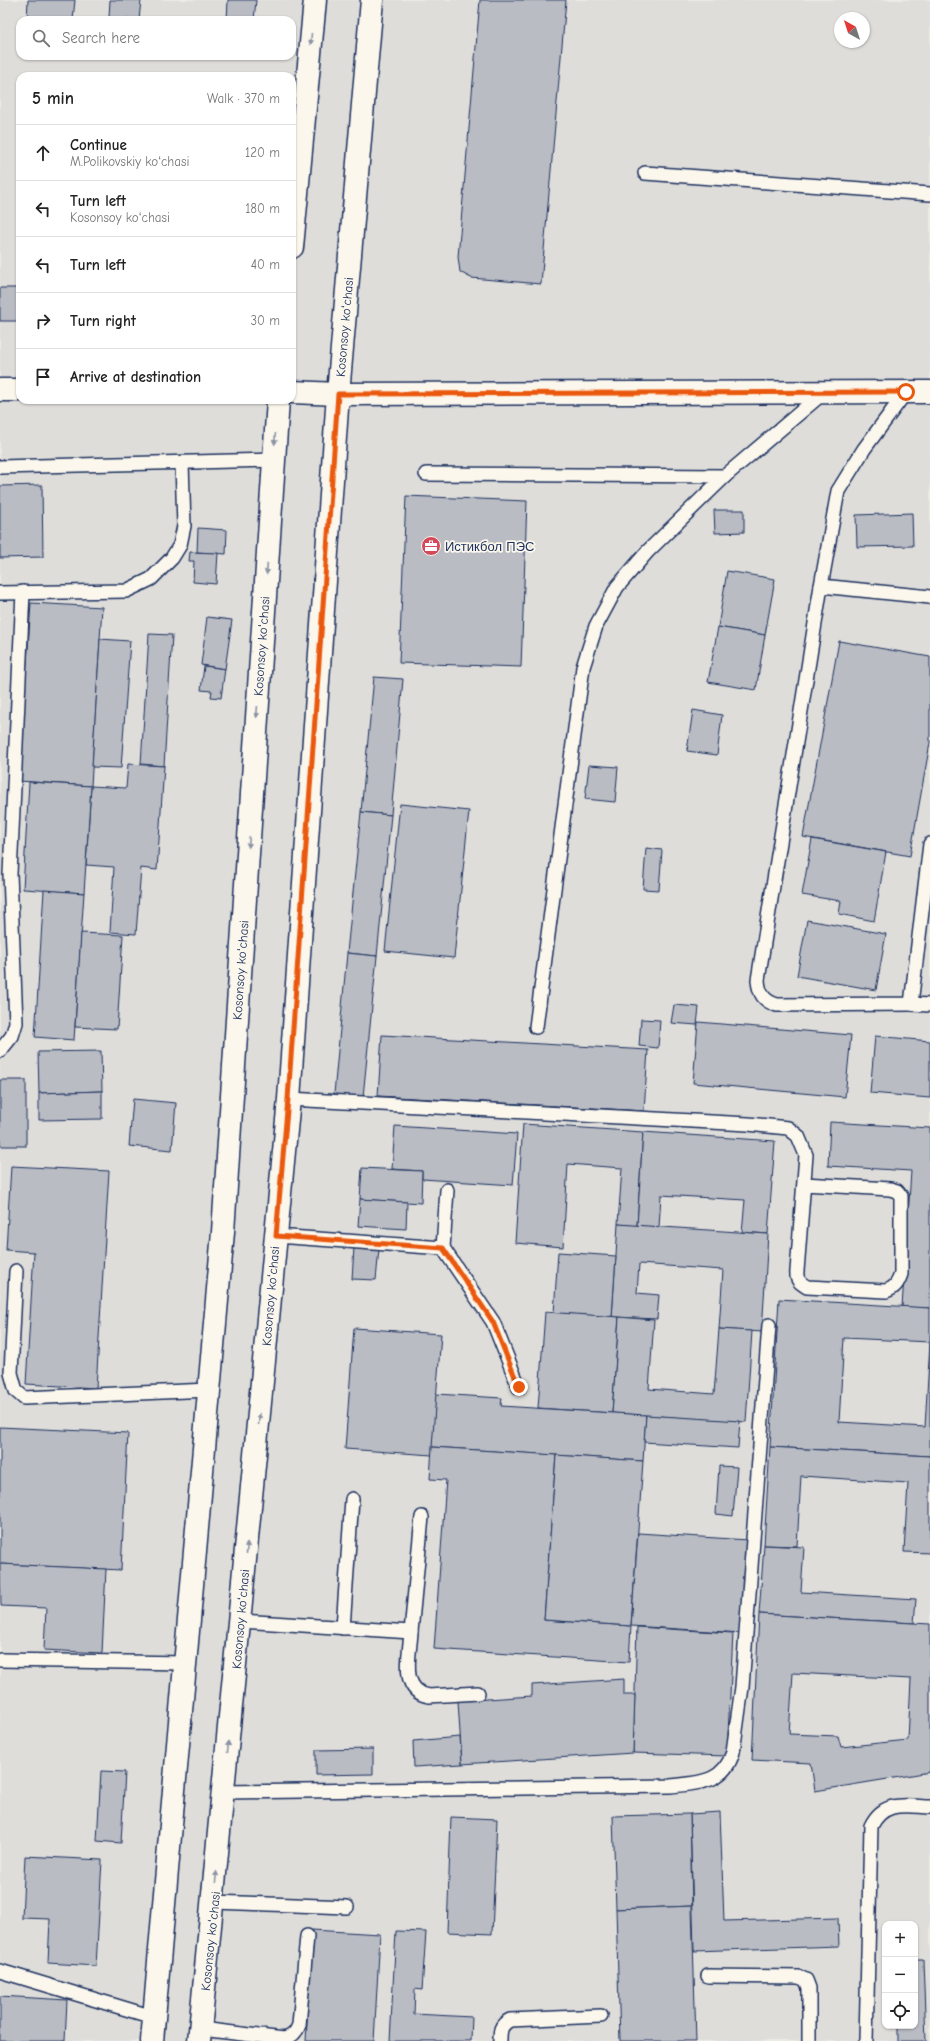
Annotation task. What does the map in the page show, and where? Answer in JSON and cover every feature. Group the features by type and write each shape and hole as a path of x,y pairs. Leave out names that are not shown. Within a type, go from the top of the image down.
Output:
{"street":[{"path":"296,204 315,0"},
{"name":"Kosonsoy koʻchasi","path":"200,2035 214,1902 288,1099 338,394 372,0"},
{"path":"0,390 16,390"},
{"path":"296,392 338,394 930,392"},
{"name":"Kosonsoy koʻchasi","path":"152,2041 223,1232 278,404"}],"lane":[{"path":"646,173 930,194"},
{"path":"536,1027 583,667 596,626 617,587 648,551 725,476 823,392"},
{"path":"906,392 864,449 838,491 821,586 758,980 763,998 769,1003 778,1006 930,1005"},
{"path":"0,468 274,460"},
{"path":"0,593 126,591 151,579 172,558 180,545 184,526 182,463"},
{"path":"426,474 725,476"},
{"path":"821,586 930,597"},
{"path":"0,1051 4,1048 12,1036 16,1023 10,874 23,592"},
{"path":"911,1004 930,844"},
{"path":"288,1099 748,1124 788,1128 798,1136 806,1155 796,1277 800,1283 807,1286 886,1291 892,1289 898,1282 901,1274 901,1196 896,1191 890,1190 804,1184"},
{"path":"447,1190 443,1248 493,1322 519,1387"},
{"path":"276,1236 443,1248"},
{"path":"16,1271 11,1373 16,1390 24,1398 209,1390"},
{"path":"224,1792 670,1786 705,1782 724,1770 730,1762 733,1752 742,1687 768,1325"},
{"path":"342,1628 352,1499"},
{"path":"422,1517 410,1632 408,1680 414,1690 429,1696 478,1694"},
{"path":"240,1622 410,1632"},
{"path":"0,1660 185,1664"},
{"path":"866,2041 871,1826 876,1815 885,1809 896,1806 930,1807"},
{"path":"214,1902 347,1907"},
{"path":"200,2035 290,2038 297,2031 299,2025 307,1936"},
{"path":"0,1971 153,2016"},
{"path":"708,1976 798,1977 806,1980 809,1988 809,2041"},
{"path":"500,2041 500,2031 504,2023 510,2020 601,2016"}],"shaded area":[{"path":"0,0 930,0 930,2041 0,2041"}],"building":[{"path":"28,0 75,0 73,16 27,16"},
{"path":"110,0 141,0 139,16 109,16"},
{"path":"228,0 256,0 254,16 227,16"},
{"path":"480,0 566,0 541,284 471,278 460,272 458,257"},
{"path":"0,288 16,288 16,321 0,321"},
{"path":"42,485 43,557 0,558 0,486"},
{"path":"406,496 527,501 521,667 399,663"},
{"path":"714,510 744,510 744,532 715,533"},
{"path":"912,513 913,546 857,547 856,515"},
{"path":"198,528 227,530 226,554 197,552"},
{"path":"190,552 218,553 216,584 193,582 194,561 189,561"},
{"path":"727,571 775,579 765,635 718,627"},
{"path":"31,603 102,607 91,786 19,781"},
{"path":"207,617 232,620 225,669 201,665"},
{"path":"718,627 765,635 756,690 708,682"},
{"path":"149,634 172,635 164,766 141,764"},
{"path":"100,639 130,641 121,768 92,767"},
{"path":"839,641 930,657 930,743 910,856 803,837"},
{"path":"204,666 225,669 221,698 211,697 212,691 201,690"},
{"path":"374,677 403,679 391,815 361,812"},
{"path":"693,710 722,715 717,755 687,751"},
{"path":"128,764 164,766 157,870 141,868 136,934 110,932 114,867 86,865 91,786 126,788"},
{"path":"589,765 618,767 615,802 585,799"},
{"path":"29,782 91,786 84,893 23,889"},
{"path":"400,804 469,811 454,958 385,951"},
{"path":"361,812 391,815 377,956 347,953"},
{"path":"812,839 886,852 874,921 839,914 841,901 802,895"},
{"path":"646,848 662,850 659,890 643,889"},
{"path":"44,890 84,893 74,1040 35,1037"},
{"path":"807,920 886,934 876,990 797,976"},
{"path":"81,933 123,935 117,1029 75,1027"},
{"path":"347,953 377,956 363,1097 334,1094"},
{"path":"674,1005 699,1007 697,1025 671,1023"},
{"path":"641,1019 660,1020 658,1048 639,1046"},
{"path":"698,1022 851,1035 845,1097 693,1083"},
{"path":"382,1035 648,1050 644,1111 378,1096"},
{"path":"875,1036 930,1041 930,1098 870,1093"},
{"path":"101,1051 102,1091 39,1093 38,1052"},
{"path":"0,1080 26,1080 26,1146 0,1146"},
{"path":"102,1091 102,1119 39,1120 39,1093"},
{"path":"133,1099 176,1103 172,1150 129,1146"},
{"path":"830,1122 930,1128 930,1308 902,1307 911,1171 828,1166"},
{"path":"523,1124 643,1132 637,1226 618,1224 622,1168 568,1164 563,1247 515,1243"},
{"path":"395,1126 517,1134 513,1185 422,1179 422,1171 392,1169"},
{"path":"643,1132 775,1141 768,1234 742,1232 745,1200 661,1195 659,1227 637,1226"},
{"path":"11,1166 109,1171 96,1388 26,1384 34,1252 6,1250"},
{"path":"362,1168 422,1171 421,1203 360,1199"},
{"path":"360,1199 407,1202 406,1229 358,1226"},
{"path":"618,1224 768,1234 762,1332 719,1329 723,1270 639,1264 637,1293 659,1295 657,1319 612,1317"},
{"path":"354,1247 379,1249 376,1280 352,1279"},
{"path":"558,1252 616,1256 612,1317 554,1313"},
{"path":"779,1299 930,1308 930,1342 930,1456 770,1447","holes":["844,1338 930,1342 925,1427 839,1422"]},
{"path":"545,1312 619,1317 612,1413 538,1408"},
{"path":"619,1317 654,1320 649,1389 714,1394 719,1329 752,1331 746,1422 612,1413"},
{"path":"354,1328 441,1334 432,1455 345,1449"},
{"path":"436,1394 502,1398 501,1406 646,1415 643,1461 432,1447"},
{"path":"646,1415 740,1421 738,1448 644,1442"},
{"path":"0,1427 128,1433 121,1570 0,1564"},
{"path":"432,1447 556,1455 544,1620 631,1626 629,1662 434,1649 446,1480 430,1479"},
{"path":"770,1447 930,1456 930,1553 904,1552 908,1483 801,1476 797,1546 764,1545"},
{"path":"556,1455 643,1461 631,1626 544,1620"},
{"path":"719,1466 737,1467 733,1516 716,1514"},
{"path":"638,1533 748,1540 742,1633 631,1626"},
{"path":"764,1545 804,1547 801,1592 916,1599 914,1623 759,1614"},
{"path":"0,1564 106,1569 102,1653 44,1650 46,1608 1,1606"},
{"path":"759,1614 930,1624 930,1772 815,1791 811,1763 752,1760","holes":["793,1673 911,1679 908,1740 841,1747 838,1736 789,1734"]},
{"path":"637,1627 733,1633 727,1756 633,1753"},
{"path":"624,1679 624,1695 635,1695 633,1753 462,1764 458,1701 532,1696 532,1685"},
{"path":"460,1737 462,1764 414,1767 413,1741"},
{"path":"373,1749 373,1774 316,1775 316,1750"},
{"path":"101,1771 125,1772 121,1843 97,1841"},
{"path":"720,1812 724,1921 838,1918 839,1946 694,1951 690,1814"},
{"path":"690,1814 692,1906 616,1909 613,1816"},
{"path":"451,1817 497,1819 492,1934 447,1932"},
{"path":"25,1856 102,1860 96,1966 48,1963 50,1919 22,1918"},
{"path":"692,1906 696,2041 620,2041 616,1909"},
{"path":"312,1930 380,1934 374,2041 306,2041"},
{"path":"396,1931 426,1932 422,1990 415,1989 414,2014 472,2017 471,2041 390,2041"},
{"path":"918,1960 923,1960 926,2041 898,2041 898,2029 918,2029"},
{"path":"0,1996 67,2000 65,2041 0,2041"}],"place":[{"name":"Истикбол ПЭС","path":"431,546"}],"route":[{"path":"519,1387 493,1322 443,1248 276,1236 288,1099 338,394 906,392"}]}
